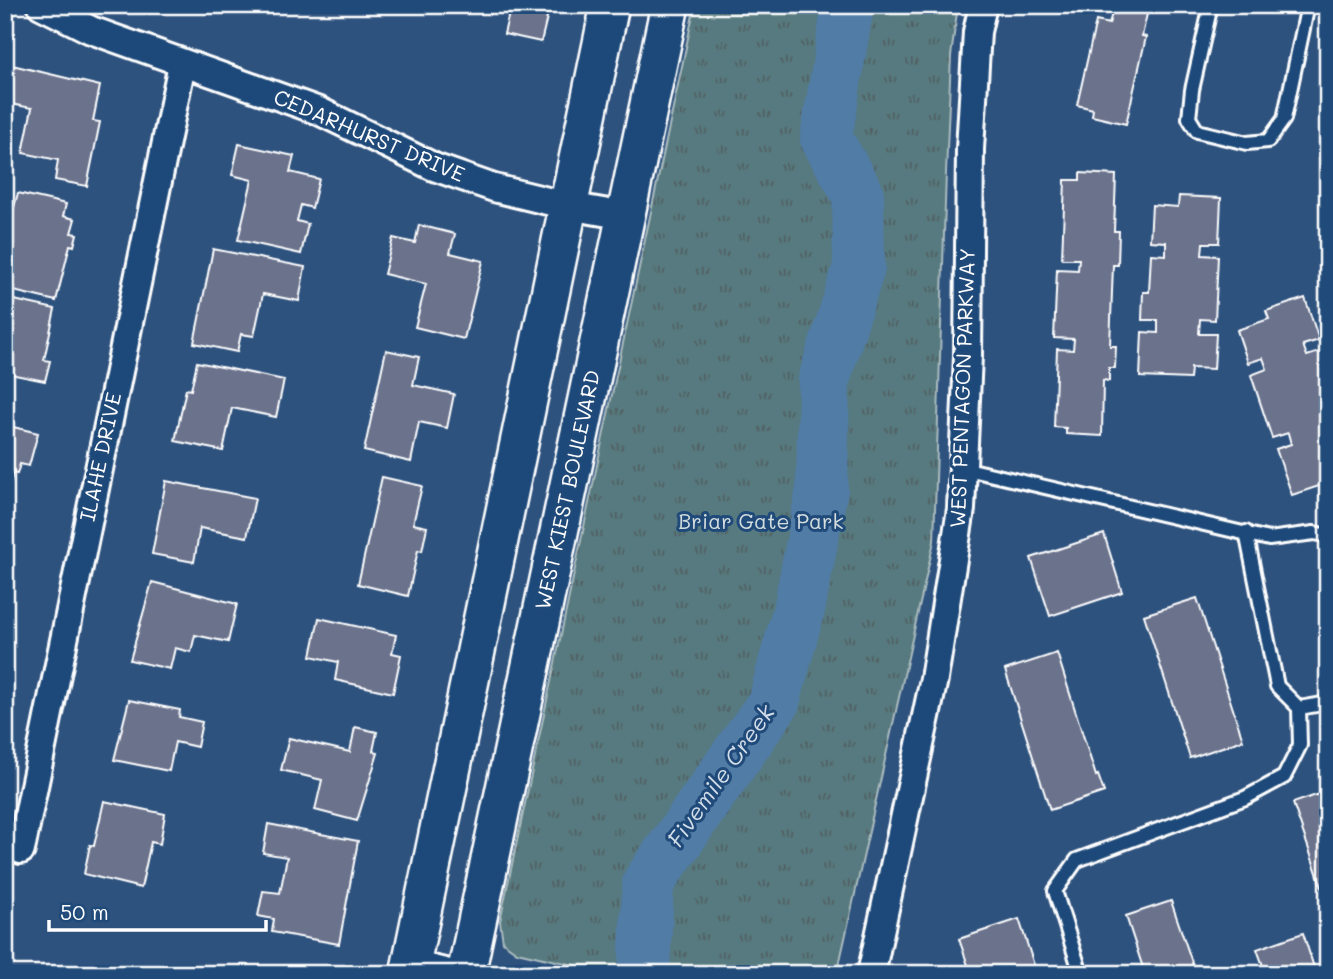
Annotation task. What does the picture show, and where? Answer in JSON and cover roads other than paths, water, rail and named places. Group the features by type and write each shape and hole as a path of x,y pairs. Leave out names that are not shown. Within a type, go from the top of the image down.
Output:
{"main road":[{"path":"410,969 610,5"},
{"name":"WEST KIEST BOULEVARD","path":"466,974 670,5"}],"street":[{"name":"CEDARHURST DRIVE","path":"41,5 91,30 319,111 434,167 494,188 568,206 626,216"},
{"name":"WEST PENTAGON PARKWAY","path":"871,974 934,679 961,509 968,356 970,149 977,32 983,5"},
{"name":"ILAHE DRIVE","path":"21,850 182,64"},
{"path":"410,969 453,974"}],"lane":[{"path":"1210,5 1192,90 1189,118 1197,131 1247,144 1268,141 1284,119 1308,5"},
{"path":"963,468 1269,539 1314,533 1328,537"},
{"path":"1081,974 1055,891 1077,860 1245,798 1284,777 1300,745 1299,708 1277,686 1246,532"},
{"path":"1299,708 1328,702"}],"waterway":[{"name":"Fivemile Creek","path":"644,974 648,883 774,702 800,605 822,489 824,380 859,267 858,194 826,138 848,5"}],"park label":[{"name":"Briar Gate Park","path":"761,522"}]}
